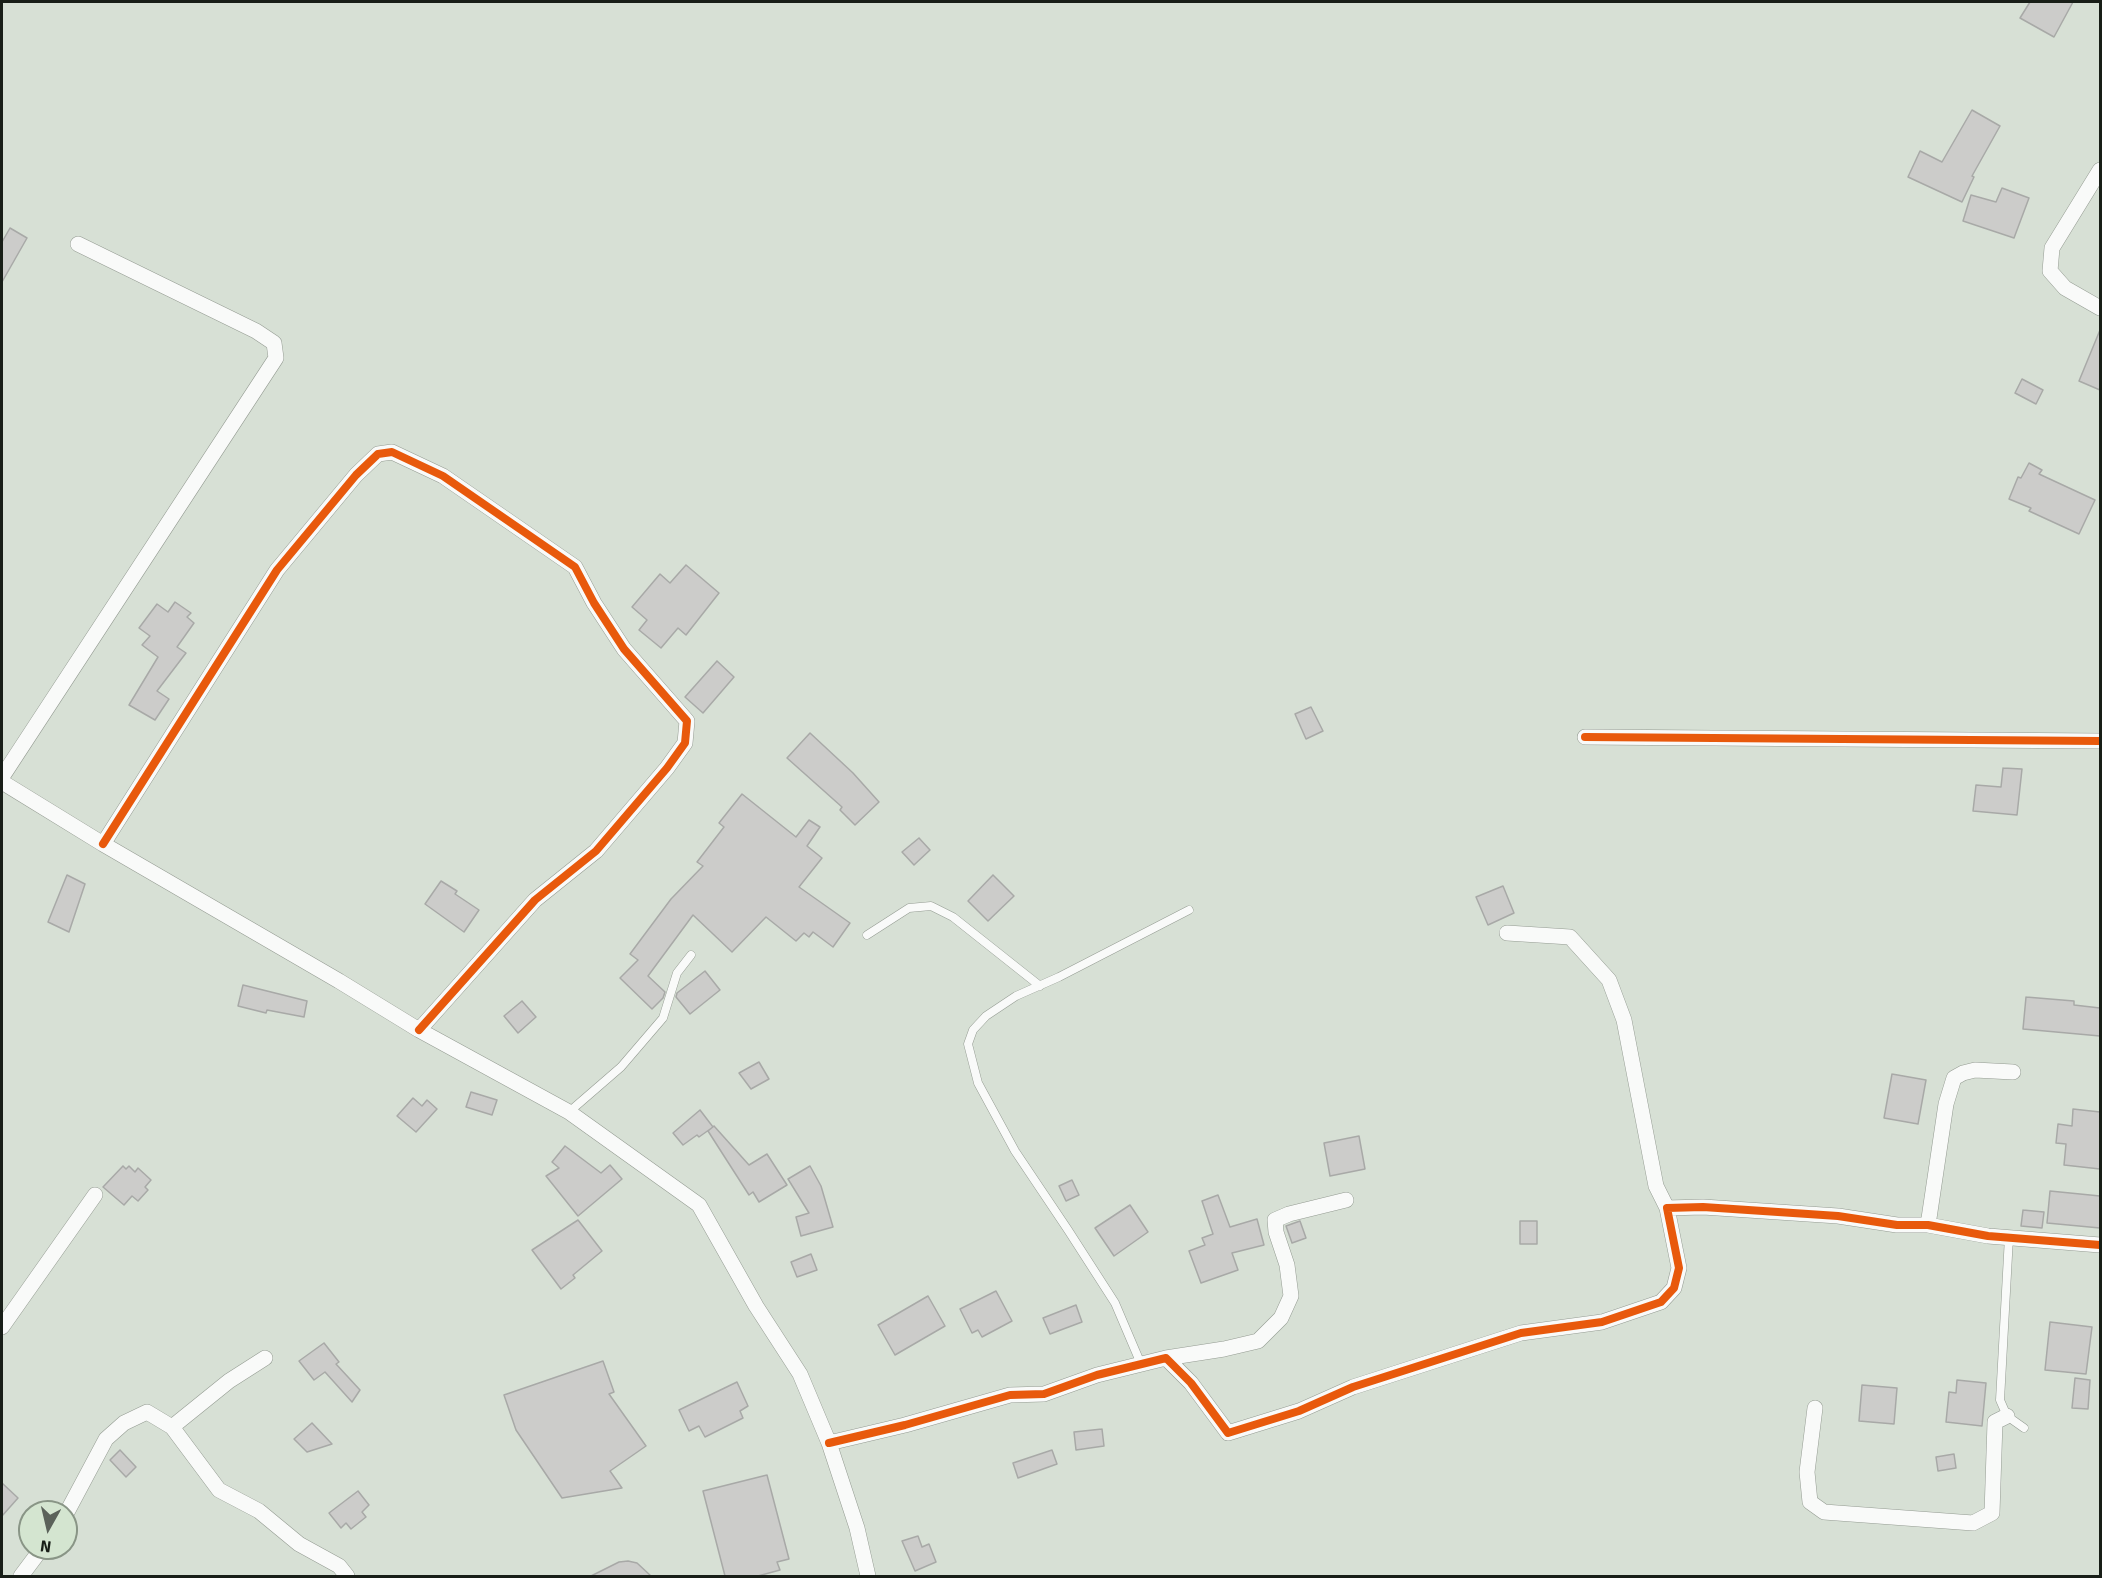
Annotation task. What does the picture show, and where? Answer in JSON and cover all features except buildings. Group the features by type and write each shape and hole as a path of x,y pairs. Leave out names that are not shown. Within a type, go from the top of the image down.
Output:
{"street":[{"path":"2100,170 2052,248 2050,271 2064,288 2100,308"},
{"path":"2,777 276,358 274,343 255,331 78,244"},
{"path":"104,844 278,570 356,475 378,454 392,452 442,476 575,567 594,603 624,649 687,721 685,743 668,768 596,851 535,900 419,1030"},
{"path":"1585,737 2100,741"},
{"path":"2,782 419,1030 569,1112 699,1205 756,1306 800,1374 829,1443 857,1528 868,1576"},
{"path":"1166,1358 1191,1383 1228,1433 1299,1411 1353,1387 1521,1333 1602,1322 1661,1302 1674,1288 1679,1268 1666,1208 1656,1186 1624,1020 1609,980 1570,937 1507,933"},
{"path":"1928,1225 1946,1104 1954,1078 1975,1070 2013,1072"},
{"path":"2,1327 95,1195"},
{"path":"829,1443 905,1425 1010,1395 1044,1394 1097,1375 1166,1358 1258,1341 1281,1318 1291,1296 1287,1265 1275,1232 1275,1220 1289,1214 1346,1200"},
{"path":"1666,1208 1704,1207 1838,1216 1897,1225 1928,1225 1988,1236 2100,1245"},
{"path":"172,1427 229,1381 265,1358"},
{"path":"1815,1408 1807,1472 1810,1502 1824,1512 1972,1523 1992,1513 1995,1422 2007,1416"},
{"path":"73,1500 106,1439 124,1423 147,1412 172,1427 219,1490 258,1511 299,1544 339,1566 347,1576"},
{"path":"21,1576 33,1560"}],"lane":[{"path":"867,935 909,908 931,906 953,917 1040,986"},
{"path":"1142,1364 1115,1303 1015,1151 978,1083 968,1044 973,1030 986,1016 1017,996 1189,910"},
{"path":"569,1112 621,1066 663,1018 677,973 691,955"},
{"path":"2009,1237 2001,1400 2007,1416 2024,1428"}],"cycle path":[{"path":"103,844 277,570 356,475 378,454 392,452 443,476 575,567 594,603 624,649 687,721 685,743 667,768 596,851 535,900 419,1030"},
{"path":"1585,737 2100,741"},
{"path":"829,1443 905,1425 1010,1395 1044,1394 1097,1375 1166,1358 1191,1383 1228,1433 1299,1411 1353,1387 1521,1333 1602,1322 1661,1302 1674,1288 1679,1268 1667,1208 1703,1207 1838,1216 1897,1225 1928,1225 1988,1236 2100,1245"}]}
